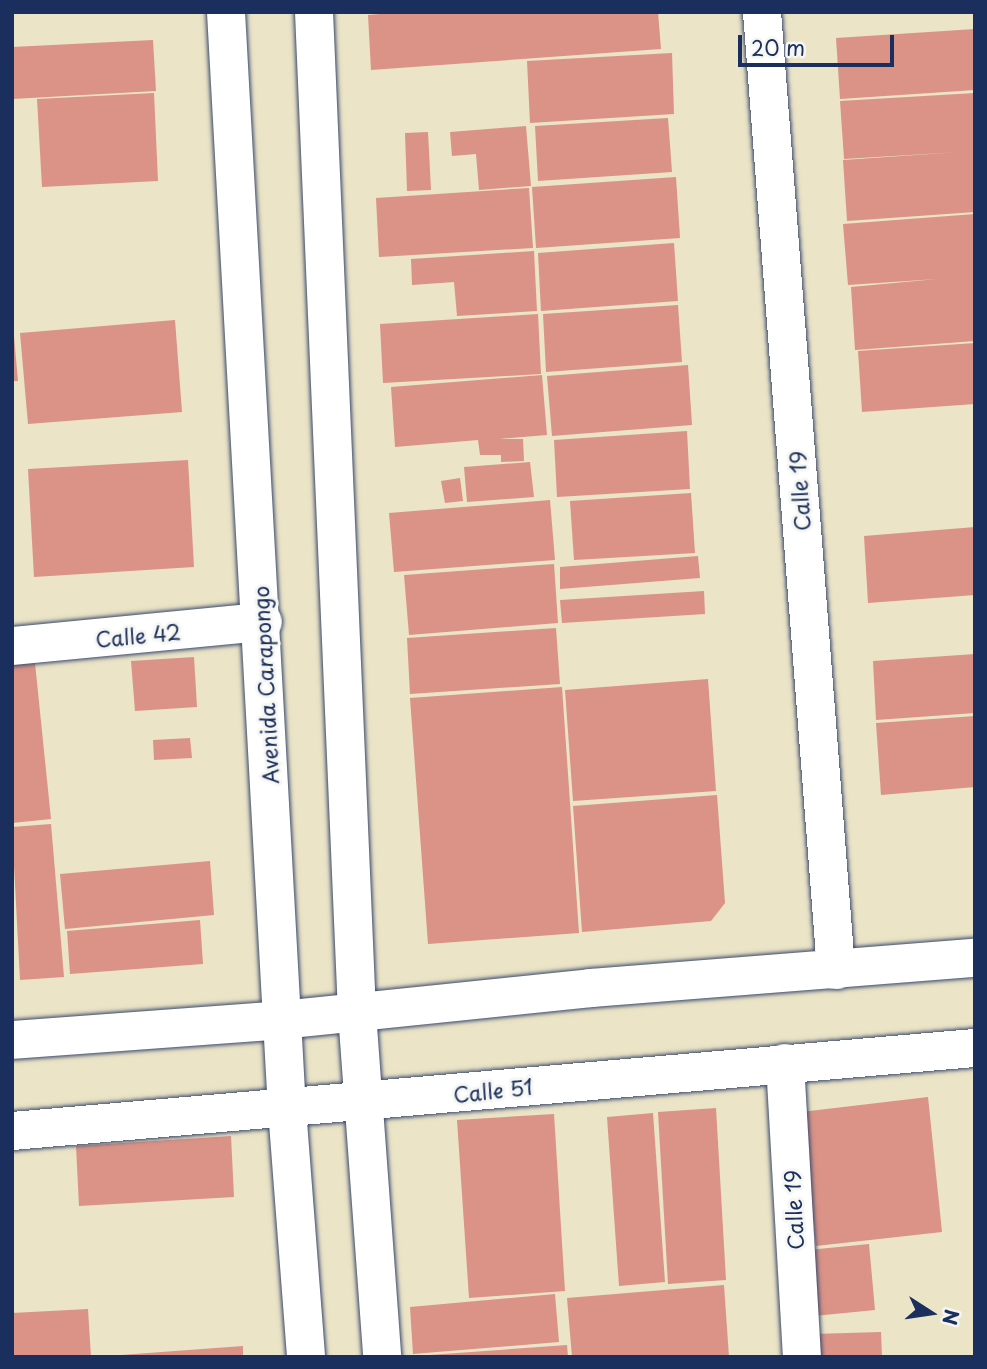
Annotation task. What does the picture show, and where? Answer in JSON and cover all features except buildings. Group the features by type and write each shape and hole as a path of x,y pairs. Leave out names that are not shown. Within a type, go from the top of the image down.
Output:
{"street":[{"name":"Avenida Carapongo","path":"226,12 263,622 287,1109 306,1357"},
{"path":"314,12 357,1013 382,1357"},
{"name":"Calle 19","path":"762,12 836,970"},
{"name":"Calle 42","path":"12,646 263,622"},
{"path":"12,1040 282,1020 592,988 975,958"},
{"name":"Calle 51","path":"12,1131 364,1103 975,1048"},
{"name":"Calle 19","path":"785,1063 802,1357"}]}
